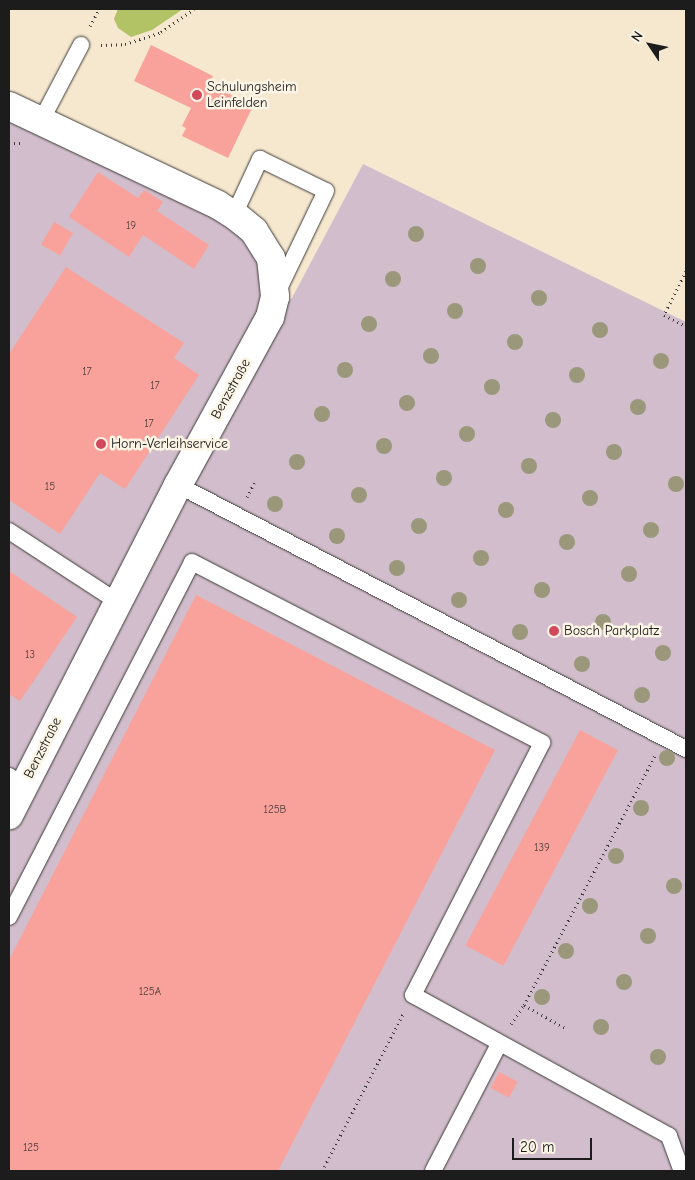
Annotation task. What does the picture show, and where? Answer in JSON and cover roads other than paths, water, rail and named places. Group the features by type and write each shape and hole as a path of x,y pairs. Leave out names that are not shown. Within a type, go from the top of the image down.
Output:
{"street":[{"name":"Benzstraße","path":"9,106 234,215 254,231 271,258 275,297 270,317 178,485 118,602 16,781 9,815"}],"lane":[{"path":"41,121 81,45"},
{"path":"234,215 260,160 326,191 275,297"},
{"path":"178,485 686,749"},
{"path":"9,530 118,602"},
{"path":"9,917 192,562 542,743 413,996 669,1136 682,1171"},
{"path":"433,1171 500,1044"}],"place":[{"name":"Schulungsheim Leinfelden","path":"197,95"},
{"name":"Horn-Verleihservice","path":"101,444"},
{"name":"Bosch Parkplatz","path":"554,631"}]}
